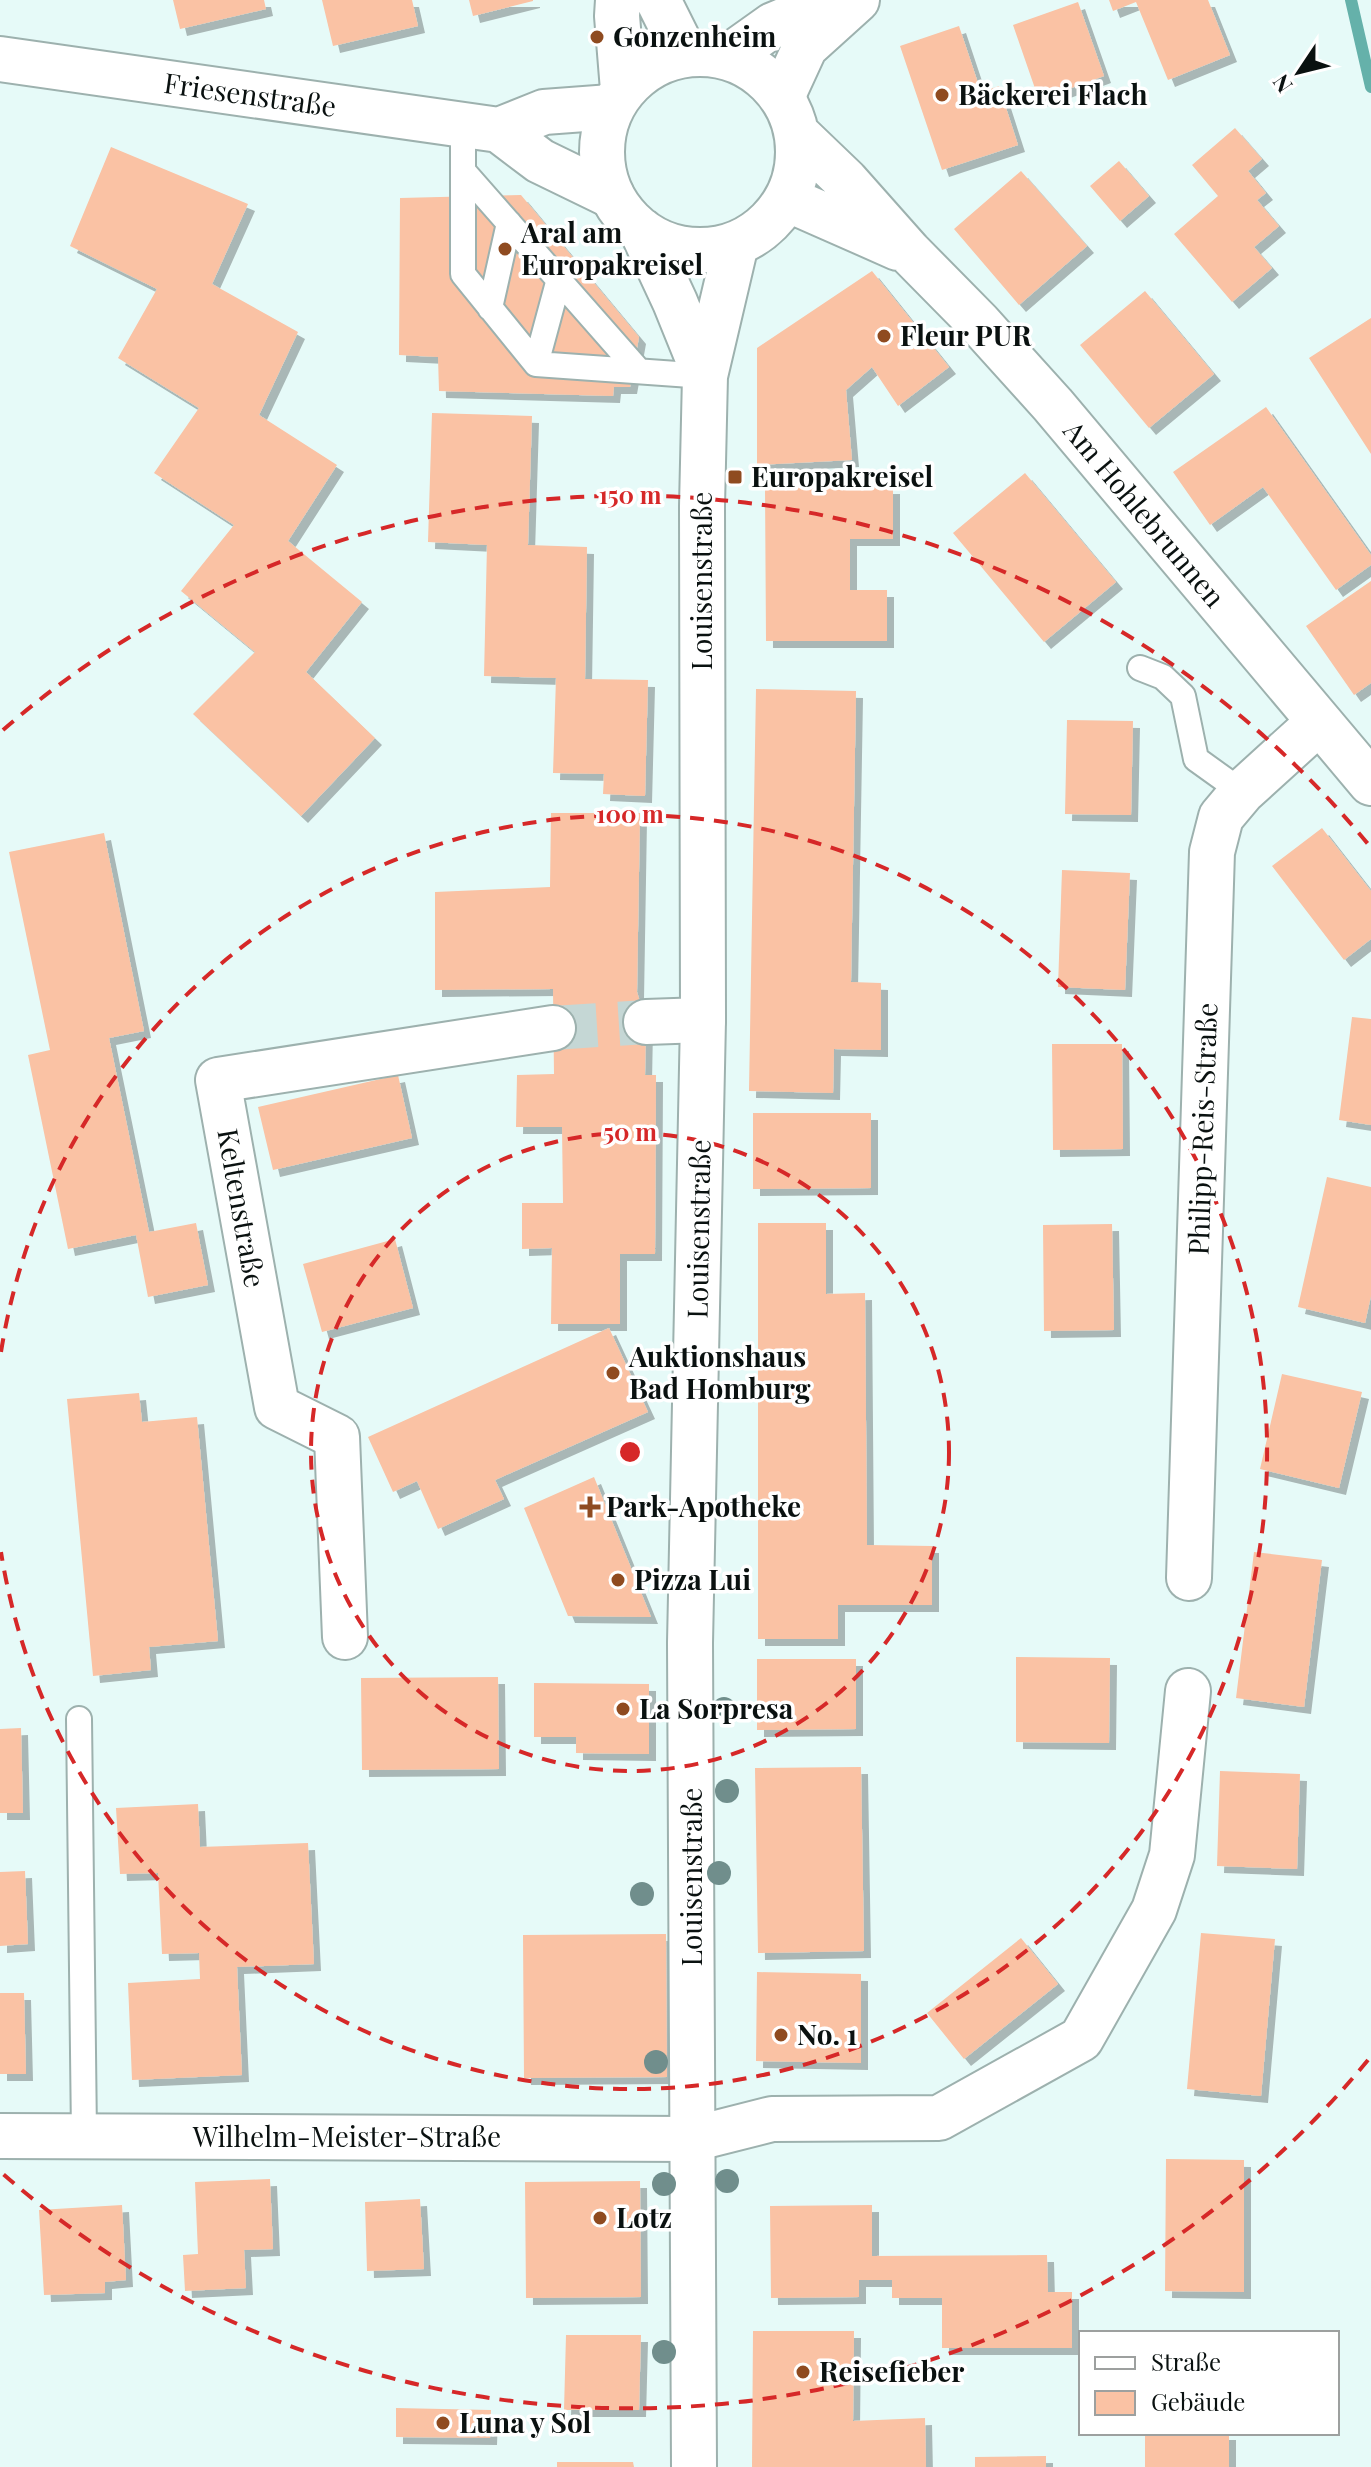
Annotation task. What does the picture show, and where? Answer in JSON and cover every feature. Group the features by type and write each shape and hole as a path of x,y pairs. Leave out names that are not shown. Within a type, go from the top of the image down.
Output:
{"street":[{"path":"618,0 617,99 602,137 603,167 612,196 625,215 642,231 671,246 704,250 736,244 756,233 773,218 787,199 797,168 790,116 805,47 857,0"},
{"path":"658,0 685,54"},
{"path":"728,57 773,25 834,0"},
{"path":"617,99 650,66 685,54 706,53 728,57 759,72 790,116"},
{"name":"Friesenstraße","path":"0,59 481,128 612,196"},
{"name":"Friesenstraße","path":"481,128 544,112 617,99"},
{"name":"Am Hohlebrunnen","path":"790,116 909,252 1053,405 1371,783"},
{"name":"Am Hohlebrunnen","path":"787,199 909,252"},
{"name":"Louisenstraße","path":"642,231 705,376"},
{"name":"Louisenstraße","path":"694,2467 690,1643 703,1020 702,506 705,376 736,244"},
{"name":"Philipp-Reis-Straße","path":"1189,1578 1212,852 1221,817 1242,792 1318,723"},
{"path":"646,1022 703,1020"},
{"name":"Keltenstraße","path":"345,1637 337,1437 277,1407 218,1080 553,1028"},
{"path":"693,2139 772,2119 939,2118 1081,2039 1154,1910 1172,1855 1188,1691"},
{"name":"Wilhelm-Meister-Straße","path":"0,2136 693,2139"}],"lane":[{"path":"481,128 463,171 463,274 536,364 705,376"},
{"path":"463,171 639,371"},
{"path":"490,308 509,223"},
{"path":"536,364 559,279"},
{"path":"1140,668 1163,677 1183,696 1196,759 1242,792"},
{"path":"79,1719 84,2135"}],"building":[{"path":"173,0 264,0 266,9 180,29"},
{"path":"322,0 412,0 418,26 333,46"},
{"path":"469,0 533,0 533,1 473,16"},
{"path":"1109,0 1208,0 1230,55 1168,80 1136,2 1113,11"},
{"path":"1078,2 1104,76 1039,100 1013,25"},
{"path":"959,26 981,92 999,86 1018,145 942,170 900,46"},
{"path":"1235,128 1262,159 1248,171 1266,193 1257,200 1279,226 1254,247 1272,268 1232,302 1174,234 1218,196 1192,165"},
{"path":"111,147 248,204 212,284 298,332 259,415 337,465 288,541 362,602 306,672 375,738 301,816 193,714 255,652 181,591 234,525 154,473 199,408 118,358 157,289 70,246"},
{"path":"1119,161 1149,196 1120,221 1090,186"},
{"path":"1021,171 1087,246 1019,305 954,229"},
{"name":"Aral am Europakreisel","path":"521,195 639,337 630,387 614,387 613,396 439,391 438,357 399,355 400,198"},
{"path":"872,271 949,367 898,406 872,367 846,390 852,460 757,465 757,348"},
{"path":"1145,291 1214,374 1149,428 1080,345"},
{"path":"1371,318 1371,454 1309,358"},
{"path":"1266,407 1371,555 1371,565 1336,590 1263,487 1210,525 1173,472"},
{"path":"432,413 532,416 528,545 587,547 585,679 648,680 645,796 603,794 604,774 553,773 556,678 484,676 487,545 428,542"},
{"path":"1025,473 1116,582 1044,642 953,533"},
{"path":"893,487 893,539 850,539 850,590 887,590 887,641 766,641 765,488"},
{"path":"1371,581 1371,683 1354,695 1306,626"},
{"path":"756,689 856,691 851,982 881,983 881,1050 834,1049 833,1093 749,1091"},
{"path":"1067,720 1133,721 1131,815 1065,814"},
{"path":"551,813 640,813 637,992 646,1022 645,1075 656,1075 655,1254 620,1254 620,1324 551,1324 552,1248 522,1249 522,1203 563,1203 562,1127 516,1127 517,1075 554,1074 553,989 435,990 435,892 550,887"},
{"path":"1322,828 1371,891 1371,939 1344,960 1272,866"},
{"path":"104,833 144,1031 109,1038 149,1232 196,1223 208,1285 148,1297 136,1235 68,1249 28,1055 50,1050 9,852"},
{"path":"1062,870 1130,873 1125,990 1058,987"},
{"path":"1352,1017 1371,1019 1371,1125 1339,1120"},
{"path":"1052,1044 1122,1044 1123,1149 1053,1150"},
{"path":"398,1075 412,1138 273,1170 258,1107"},
{"path":"753,1113 871,1113 871,1188 753,1189"},
{"path":"1327,1177 1371,1187 1371,1296 1365,1323 1298,1307"},
{"path":"758,1223 826,1223 826,1294 865,1293 867,1545 932,1546 932,1605 838,1605 838,1639 758,1639"},
{"path":"1112,1224 1114,1330 1044,1331 1043,1225"},
{"path":"395,1239 413,1308 322,1332 303,1264"},
{"path":"609,1328 648,1412 495,1480 504,1499 438,1529 417,1481 393,1492 368,1437"},
{"path":"1282,1374 1362,1392 1339,1488 1260,1469"},
{"path":"139,1393 142,1422 197,1417 218,1641 149,1647 151,1670 93,1676 67,1399"},
{"path":"594,1477 651,1617 568,1616 524,1508"},
{"path":"1254,1552 1322,1560 1304,1707 1236,1698"},
{"path":"1016,1657 1110,1658 1109,1743 1016,1742"},
{"path":"757,1659 856,1659 856,1729 757,1730"},
{"path":"498,1677 499,1769 362,1770 361,1678"},
{"path":"534,1683 649,1684 649,1754 576,1753 576,1737 534,1737"},
{"path":"21,1728 23,1813 0,1813 0,1729"},
{"path":"861,1767 864,1951 758,1953 755,1768"},
{"path":"1220,1771 1300,1774 1297,1869 1217,1866"},
{"path":"198,1804 200,1847 308,1843 314,1964 237,1967 242,2075 132,2080 128,1983 200,1979 199,1953 162,1954 158,1873 120,1874 116,1808"},
{"path":"25,1871 28,1944 0,1946 0,1872"},
{"path":"1201,1933 1275,1939 1261,2096 1187,2089"},
{"path":"666,1934 667,2077 524,2078 523,1935"},
{"path":"1021,1938 1058,1984 964,2059 927,2013"},
{"path":"757,1972 861,1974 861,2063 756,2061"},
{"path":"0,1993 24,1993 26,2074 0,2074"},
{"path":"1166,2159 1244,2160 1244,2292 1165,2291"},
{"path":"270,2179 273,2249 244,2250 246,2288 185,2291 183,2255 198,2254 195,2182"},
{"path":"640,2181 641,2297 526,2298 525,2182"},
{"path":"420,2199 424,2269 367,2271 365,2202"},
{"path":"122,2205 126,2280 105,2282 105,2293 44,2295 39,2210"},
{"path":"872,2205 872,2256 1047,2255 1048,2292 1072,2292 1072,2348 942,2348 942,2298 892,2298 892,2280 859,2280 859,2297 771,2298 770,2206"},
{"path":"753,2331 854,2331 853,2421 925,2418 926,2467 752,2467"},
{"path":"566,2335 641,2335 639,2410 564,2410"},
{"name":"Luna y Sol","path":"396,2408 491,2410 490,2438 396,2437"},
{"path":"1145,2435 1229,2435 1229,2467 1145,2467"},
{"path":"1046,2456 1046,2467 975,2467 975,2457"},
{"path":"557,2462 633,2462 634,2467 557,2467"}],"waterway":[{"path":"1351,0 1371,87"}],"tunnel":[{"path":"553,1028 646,1022"}],"place":[{"name":"Gonzenheim","path":"597,37"},
{"name":"Bäckerei Flach","path":"942,95"},
{"name":"Aral am Europakreisel","path":"505,249"},
{"name":"Fleur PUR","path":"884,336"},
{"name":"Europakreisel","path":"735,477"},
{"name":"Auktionshaus Bad Homburg","path":"613,1373"},
{"name":"Park-Apotheke","path":"590,1507"},
{"name":"Pizza Lui","path":"618,1580"},
{"name":"La Sorpresa","path":"623,1709"},
{"name":"No. 1","path":"781,2035"},
{"name":"Lotz","path":"600,2218"},
{"name":"Reisefieber","path":"803,2372"},
{"name":"Luna y Sol","path":"443,2423"}]}
